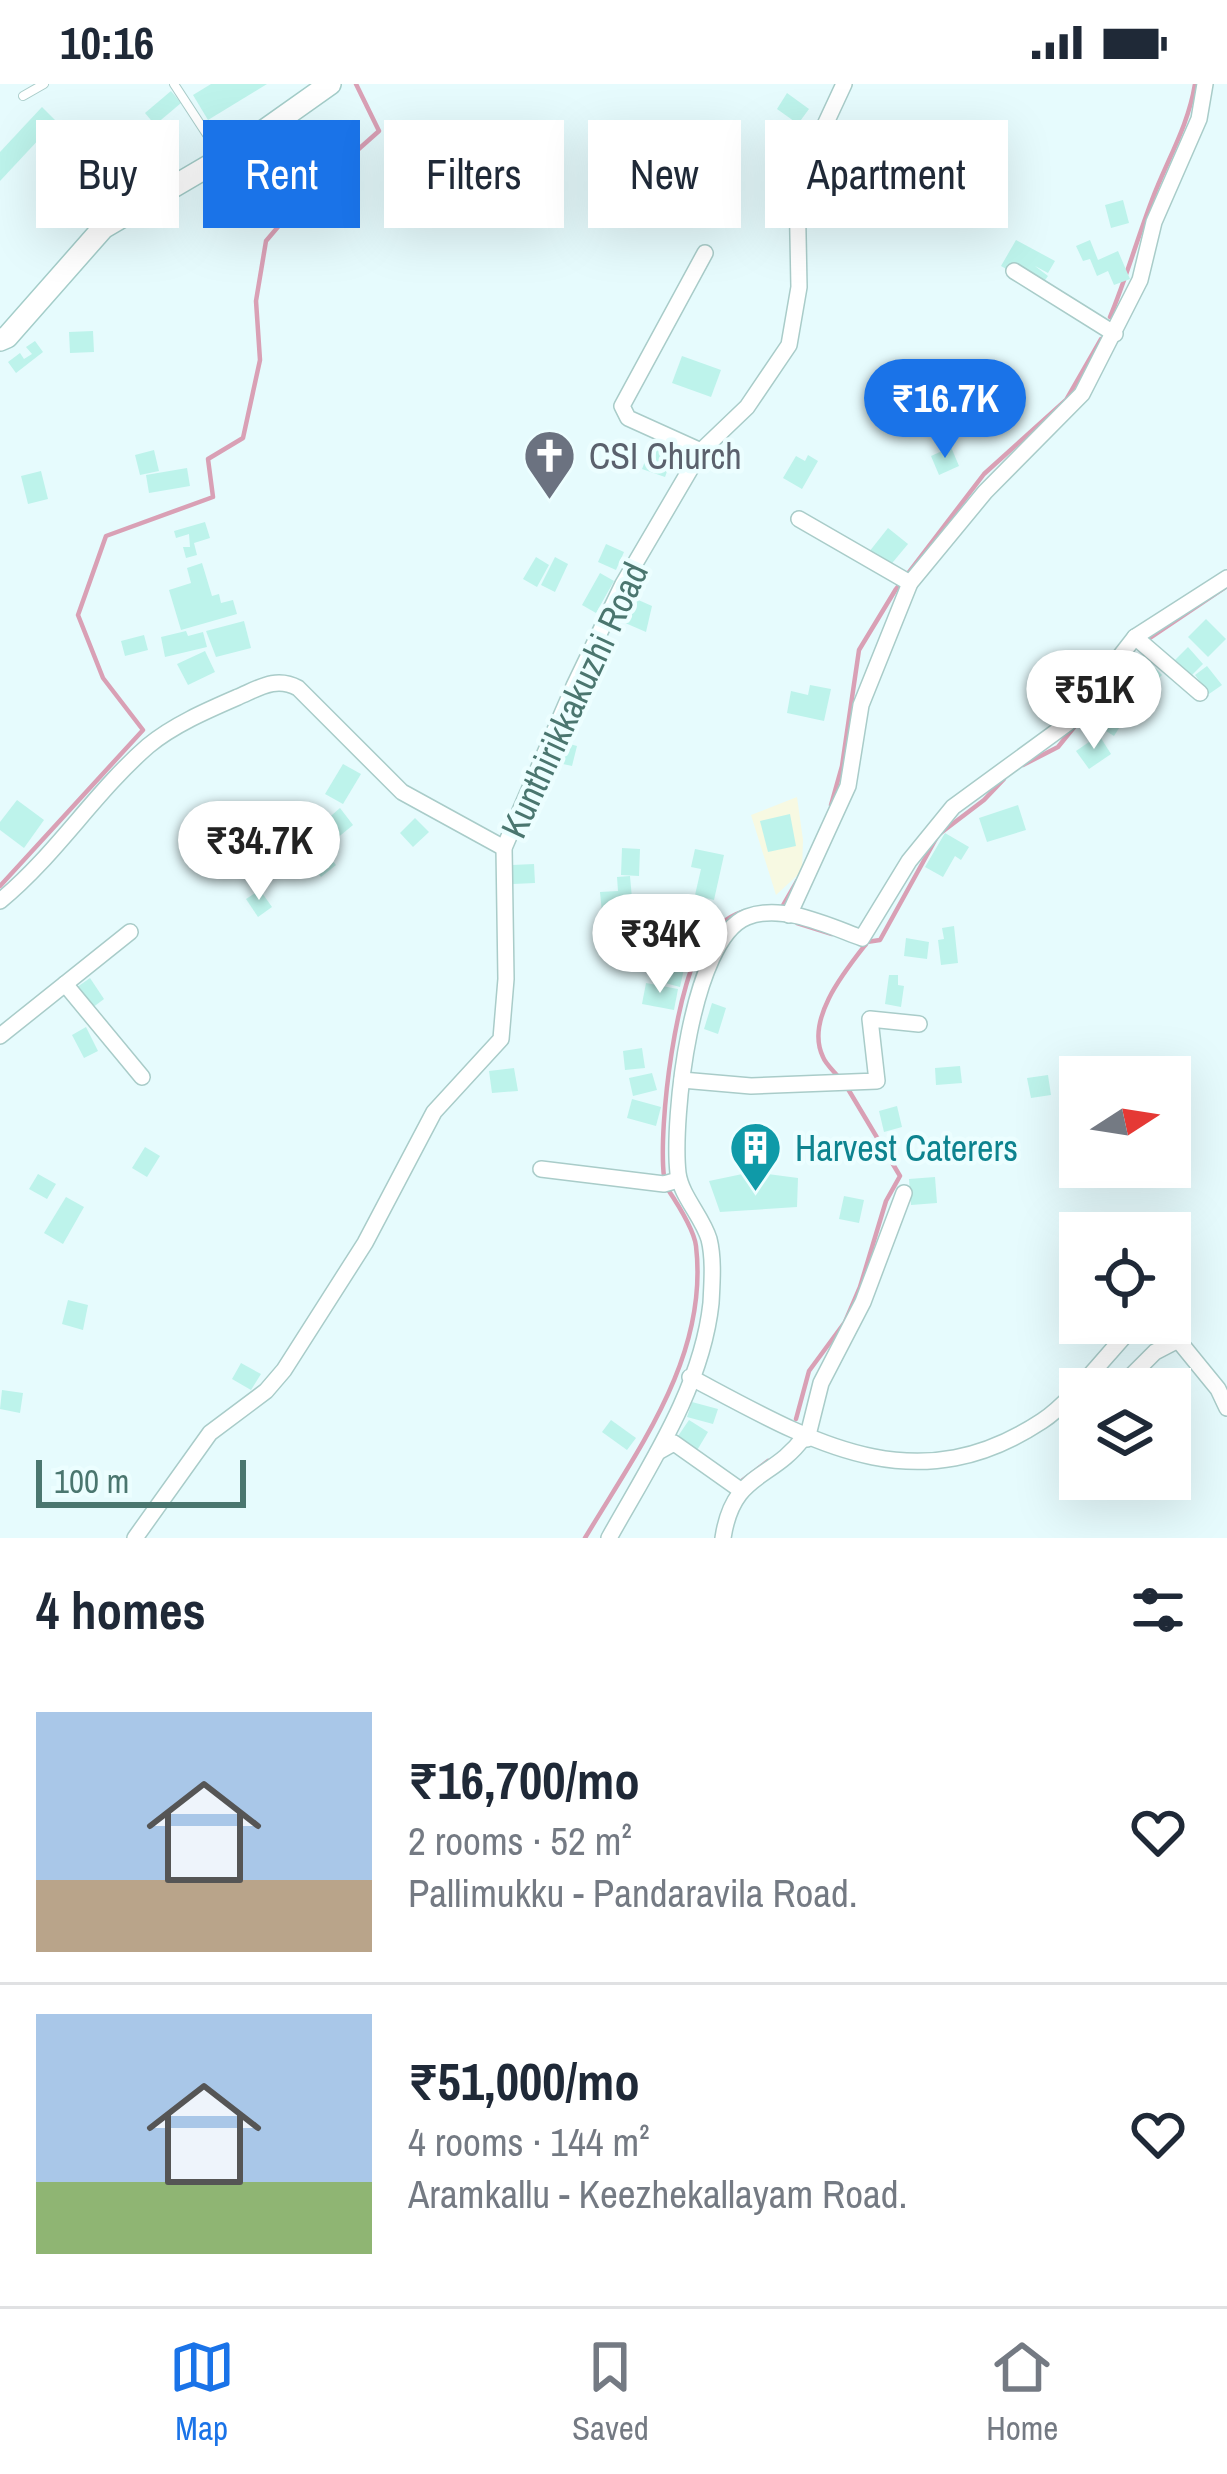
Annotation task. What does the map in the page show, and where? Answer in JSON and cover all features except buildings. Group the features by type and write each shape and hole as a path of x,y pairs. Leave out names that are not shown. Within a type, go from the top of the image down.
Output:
{"street":[{"path":"278,120 330,84"},
{"name":"Kunthirikkakuzhi Road","path":"134,1538 210,1433 284,1370 365,1244 434,1112 501,1039 506,979 504,848 623,584 701,451 747,407 789,345 799,287 797,185 844,84"},
{"path":"784,914 848,786 861,705 910,584 985,492 1082,394 1140,280 1154,222 1199,119 1205,84"},
{"path":"0,340 7,338 103,228 203,170"},
{"path":"701,451 628,418 622,406 705,253"},
{"path":"1014,271 1115,334"},
{"path":"799,519 910,584"},
{"path":"609,1538 658,1452 690,1377 710,1310 709,1239 678,1180 675,1132 711,952 728,928 752,915 784,914 862,938 909,861 953,807 1068,723 1135,637 1227,578"},
{"path":"1135,637 1199,693"},
{"path":"0,901 149,745 199,714 271,682 298,688 402,791 504,848"},
{"path":"0,1036 130,932"},
{"path":"65,984 142,1077"},
{"path":"682,1080 751,1086 877,1081 870,1019 919,1024"},
{"path":"541,1169 664,1184 678,1180"},
{"path":"723,1538 739,1489 805,1438 821,1383 863,1302 904,1193"},
{"path":"1139,1368 1155,1352 1178,1340 1218,1389 1227,1408"},
{"path":"690,1377 805,1438 880,1462 930,1463 959,1458 1044,1420 1117,1344"},
{"path":"658,1452 674,1443 739,1489"}],"lane":[{"path":"22,96 44,84"},
{"path":"174,84 203,129"}],"shaded area":[{"path":"797,797 802,871 776,895 751,815"}],"waterway":[{"path":"0,886 143,730 103,678 78,615 106,536 213,497 208,459 243,438 260,360 256,301 266,241 299,202 379,131 356,84"},
{"path":"1110,317 1195,84"},
{"path":"831,805 842,766 859,650 896,589 984,474 1066,400 1101,339"},
{"path":"1147,640 1227,586"},
{"path":"1023,765 1058,747 1079,721"},
{"path":"860,943 880,940 938,835 1004,779"},
{"path":"782,907 797,881"},
{"path":"664,1177 667,1089 686,984 707,937 746,911"},
{"path":"797,923 832,934"},
{"path":"841,1080 823,1057 819,1028 830,997 866,944"},
{"path":"796,1419 809,1371 845,1322 886,1201 900,1176 848,1089"},
{"path":"585,1538 647,1436 681,1363 692,1326 696,1246 667,1188"},
{"path":"739,1483 768,1461"}],"place":[{"name":"CSI Church","path":"550,502"},
{"name":"Harvest Caterers","path":"756,1194"}]}
